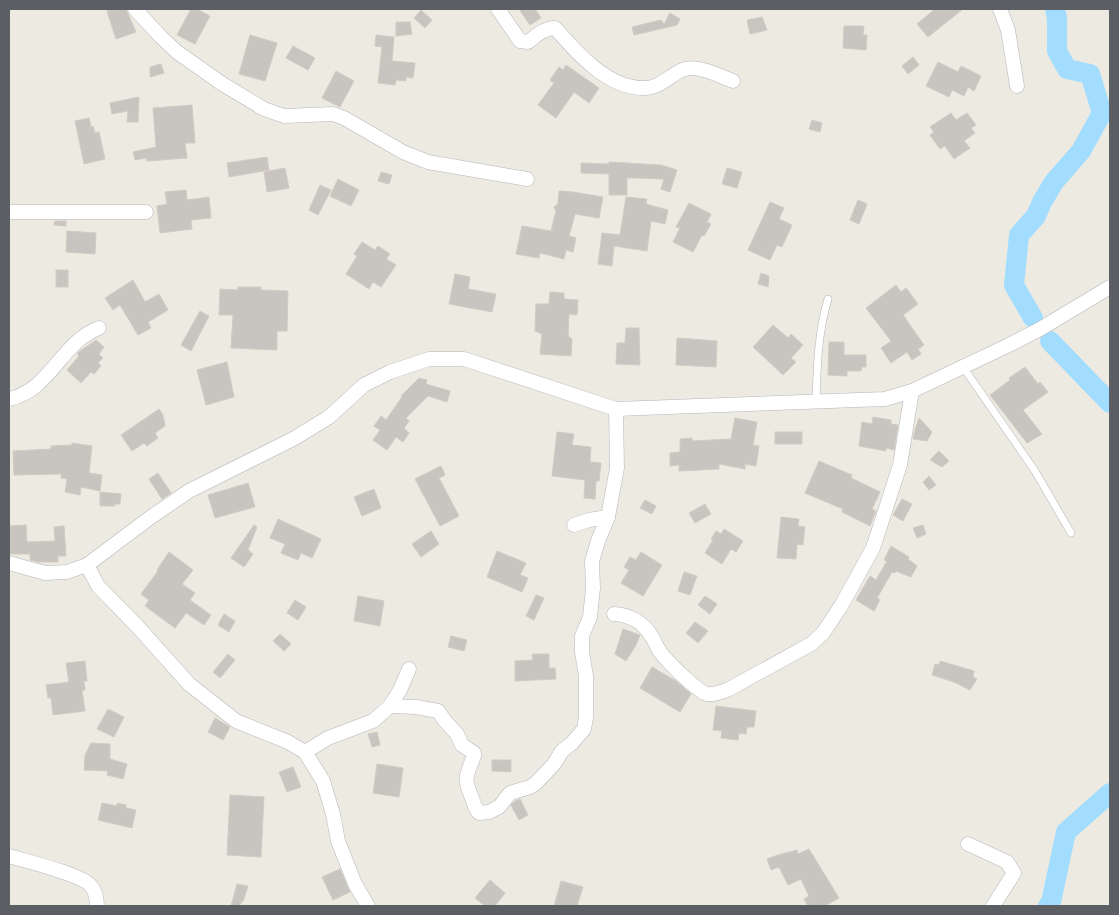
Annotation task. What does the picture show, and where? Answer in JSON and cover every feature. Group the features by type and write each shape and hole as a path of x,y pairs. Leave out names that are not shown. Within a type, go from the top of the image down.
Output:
{"street":[{"path":"135,9 177,52 221,83 264,109 284,116 333,114 344,118 403,152 428,162 528,180"},
{"path":"498,9 520,41 528,42 549,28 555,28 576,53 612,79 625,85 644,88 655,86 682,70 690,69 698,69 733,81"},
{"path":"1000,9 1008,30 1017,86"},
{"path":"9,212 146,212"},
{"path":"9,563 45,573 67,572 87,565 189,491 293,439 329,416 364,385 390,372 429,359 464,359 616,409 885,399 912,391 963,367 1040,329 1110,288"},
{"path":"9,399 20,397 31,391 80,338 99,328"},
{"path":"614,614 628,616 646,628 659,651 670,664 706,694 716,694 729,689 812,644 823,633 841,606 873,548 900,465 912,391"},
{"path":"390,706 416,707 438,711 457,734 462,745 472,750 474,756 467,775 466,784 479,813 499,808 510,793 530,787 536,783 554,764 562,751 584,729 586,717 586,676 582,652 582,636 590,617 592,561 608,517 617,468 616,409"},
{"path":"574,526 589,520 608,517"},
{"path":"87,565 98,586 189,684 236,721 288,742 305,752 323,781 333,814 338,840 354,884 368,906"},
{"path":"305,752 328,738 373,721 390,706 400,690 409,669"},
{"path":"968,844 1007,862 1014,873 993,906"},
{"path":"9,856 84,880 91,885 97,896 97,906"}],"lane":[{"path":"816,401 817,365 823,316 828,299"},
{"path":"963,367 1035,471 1071,533"}],"building":[{"path":"126,9 136,32 116,39 107,11"},
{"path":"191,9 197,9 210,16 195,44 177,35"},
{"path":"519,9 535,9 541,18 530,25"},
{"path":"935,9 963,9 928,37 917,24"},
{"path":"421,10 432,20 425,28 414,18"},
{"path":"670,13 680,19 677,25 634,35 632,27 661,20 664,24"},
{"path":"762,17 767,30 750,34 747,20"},
{"path":"396,22 410,22 412,34 396,36"},
{"path":"844,26 864,26 863,35 867,35 866,50 843,48"},
{"path":"250,35 277,43 265,81 239,74"},
{"path":"376,35 394,37 392,61 415,63 413,78 406,77 406,81 396,80 395,85 378,83 382,47 375,46"},
{"path":"293,46 315,58 308,70 286,58"},
{"path":"913,57 919,65 908,74 902,66"},
{"path":"938,62 958,72 961,66 981,76 974,91 968,87 964,96 952,90 949,97 926,86"},
{"path":"161,64 164,73 150,77 150,67"},
{"path":"566,65 599,88 589,103 574,92 556,118 538,105 554,83 550,80 559,67 563,70"},
{"path":"336,71 354,81 340,107 322,98"},
{"path":"139,97 138,122 127,122 128,111 112,114 110,103"},
{"path":"192,105 195,143 185,143 187,158 147,161 146,158 135,160 133,152 156,147 153,108"},
{"path":"951,113 956,120 967,113 976,125 971,128 975,133 964,141 970,148 954,159 945,146 940,149 930,135 934,132 930,127"},
{"path":"89,118 95,133 99,132 105,159 84,164 75,121"},
{"path":"812,120 822,123 820,132 809,129"},
{"path":"267,157 269,170 229,177 227,163"},
{"path":"609,162 661,165 677,170 670,192 661,189 664,179 627,178 627,195 609,195 609,174 581,173 581,163 609,164"},
{"path":"285,168 289,188 267,192 264,172"},
{"path":"727,168 742,172 737,188 722,184"},
{"path":"381,172 392,175 389,184 378,181"},
{"path":"338,179 359,190 351,206 330,196"},
{"path":"320,185 331,190 318,215 309,210"},
{"path":"186,190 187,200 209,197 211,218 191,220 192,229 160,233 157,206 167,204 165,192"},
{"path":"559,191 603,197 599,218 575,214 569,236 576,238 573,252 566,250 564,259 540,253 539,258 516,254 522,226 551,231 556,211 554,207 558,204"},
{"path":"626,197 647,199 646,204 668,210 665,224 651,221 647,251 614,246 612,266 598,264 602,233 620,235"},
{"path":"858,200 867,204 859,224 850,220"},
{"path":"770,202 784,208 779,219 792,225 782,247 777,245 770,260 748,250"},
{"path":"689,203 711,214 707,222 711,224 704,236 702,235 693,252 673,242 680,228 676,227"},
{"path":"55,221 66,221 66,226 54,225"},
{"path":"67,231 96,233 95,254 66,252"},
{"path":"362,242 375,250 378,246 390,254 386,259 396,265 381,287 373,282 369,289 346,274 357,256 354,254"},
{"path":"56,270 68,270 68,287 56,287"},
{"path":"761,273 769,276 768,287 758,284"},
{"path":"455,274 470,277 468,289 496,294 492,312 449,304"},
{"path":"133,280 145,302 159,294 168,310 148,322 151,328 138,335 120,305 113,310 105,298"},
{"path":"896,285 901,292 906,288 918,304 903,315 924,345 918,349 921,354 912,360 907,352 891,363 881,348 891,341 866,308"},
{"path":"238,287 261,287 261,290 288,291 287,331 277,331 277,350 231,348 233,315 219,315 220,289 238,290"},
{"path":"550,292 564,293 564,299 578,300 577,315 569,314 568,336 572,339 571,356 540,354 542,334 535,331 536,304 549,304"},
{"path":"200,311 209,316 191,351 181,345"},
{"path":"773,325 788,338 791,334 803,345 791,358 796,362 783,375 753,347"},
{"path":"626,328 639,328 640,365 616,364 617,343 625,343"},
{"path":"677,338 717,341 716,367 676,365"},
{"path":"96,340 104,347 99,354 103,358 98,363 101,366 94,374 91,372 81,383 67,370 79,356 77,354"},
{"path":"829,342 844,342 844,355 866,355 866,367 862,367 861,371 847,371 847,376 828,375"},
{"path":"227,362 234,397 206,405 197,370"},
{"path":"1025,367 1038,384 1040,382 1048,392 1023,410 1042,434 1027,443 990,395"},
{"path":"419,378 427,380 426,384 450,391 447,402 428,396 406,418 409,421 404,428 409,433 403,442 396,437 387,450 373,440 380,430 374,426 381,416 386,420 401,396"},
{"path":"159,409 163,415 165,426 155,433 158,438 147,446 144,443 132,451 121,435"},
{"path":"873,417 891,420 891,424 898,425 894,450 886,448 886,451 859,446 862,422 872,424"},
{"path":"735,418 757,422 753,445 759,446 756,466 745,464 745,469 719,464 719,469 679,471 679,465 670,466 670,453 680,452 680,439 692,438 692,441 731,439"},
{"path":"919,418 932,432 927,441 913,439"},
{"path":"557,432 574,434 572,445 591,447 590,462 601,463 599,481 596,481 595,499 584,498 585,480 552,476"},
{"path":"775,432 802,432 802,444 775,444"},
{"path":"72,443 92,446 89,473 102,475 100,491 81,487 80,495 65,492 67,479 61,478 61,474 14,475 13,451 51,449 51,446 72,445"},
{"path":"939,451 949,461 942,467 930,460"},
{"path":"819,461 852,475 851,478 880,492 872,509 876,511 870,526 842,512 843,509 805,493"},
{"path":"441,466 445,475 439,478 459,516 440,526 415,479"},
{"path":"158,473 171,493 162,499 149,479"},
{"path":"929,476 936,485 929,490 923,482"},
{"path":"248,483 255,507 215,518 208,495"},
{"path":"374,489 381,508 362,516 354,497"},
{"path":"100,492 121,494 120,504 100,506"},
{"path":"902,499 912,504 903,521 893,515"},
{"path":"645,500 656,506 652,514 640,508"},
{"path":"705,504 711,514 695,523 689,513"},
{"path":"781,517 799,519 798,526 805,527 803,545 797,544 796,559 777,558"},
{"path":"278,519 321,539 312,558 301,553 298,560 281,553 285,544 270,538"},
{"path":"26,525 27,542 55,541 54,527 64,526 66,556 58,556 58,562 38,562 30,560 30,554 9,554 9,526"},
{"path":"254,525 257,527 248,550 253,554 244,567 231,558"},
{"path":"923,525 926,534 917,538 913,528"},
{"path":"724,529 743,541 736,552 731,549 722,564 705,553 716,531 721,534"},
{"path":"431,531 439,544 421,557 412,544"},
{"path":"891,546 909,557 908,559 917,566 911,577 896,571 895,573 892,572 877,598 880,600 874,611 856,600 870,576 876,580 887,561 884,560"},
{"path":"497,551 526,563 520,575 528,578 522,592 487,577"},
{"path":"169,552 193,570 182,584 195,593 190,600 211,615 204,625 186,613 175,628 145,606 149,600 141,594"},
{"path":"641,552 662,565 643,596 621,583 629,570 624,567 630,557 636,560"},
{"path":"684,572 697,576 690,595 678,591"},
{"path":"536,595 544,598 534,620 526,616"},
{"path":"358,596 384,601 380,626 354,621"},
{"path":"705,596 717,604 710,614 698,605"},
{"path":"295,600 306,607 298,620 287,613"},
{"path":"224,614 235,621 229,632 218,625"},
{"path":"695,622 708,631 698,643 686,633"},
{"path":"623,629 640,635 626,661 615,654"},
{"path":"280,634 291,644 284,651 273,641"},
{"path":"451,636 467,640 464,651 448,647"},
{"path":"228,654 235,660 220,678 213,672"},
{"path":"532,654 549,654 549,668 555,668 556,679 515,681 515,661 533,660"},
{"path":"85,661 87,681 84,681 85,690 82,690 85,711 53,715 51,698 48,698 46,685 69,682 66,663"},
{"path":"940,661 974,671 973,677 977,679 970,690 954,682 932,675 935,664 939,665"},
{"path":"652,667 676,681 691,694 680,712 640,688"},
{"path":"716,706 756,711 754,727 747,727 746,734 739,733 738,740 721,738 722,731 713,730"},
{"path":"108,709 124,717 114,737 97,729"},
{"path":"215,718 230,727 223,740 208,732"},
{"path":"377,732 380,745 372,747 368,734"},
{"path":"91,743 110,744 110,759 127,764 123,779 107,775 108,771 84,770 85,755"},
{"path":"492,760 511,760 511,772 492,771"},
{"path":"377,764 403,768 399,797 373,793"},
{"path":"293,767 301,787 287,792 279,772"},
{"path":"230,795 264,797 261,857 227,855"},
{"path":"520,799 528,815 519,820 511,805"},
{"path":"102,803 117,806 117,803 126,805 126,808 136,810 132,828 98,820"},
{"path":"809,849 839,898 825,906 808,906 804,899 809,896 801,879 788,885 779,867 771,870 767,859 797,850 798,854"},
{"path":"340,869 350,892 333,900 322,877"},
{"path":"490,880 505,893 495,906 485,906 475,898"},
{"path":"561,881 583,887 577,906 554,906"},
{"path":"237,884 248,886 244,899 239,906 231,906"}],"waterway":[{"path":"1033,318 1014,285 1019,235 1036,216 1054,182 1081,151 1102,113 1090,74 1067,69 1057,51 1057,18 1055,9"},
{"path":"1050,341 1110,403"},
{"path":"1048,906 1051,902 1066,832 1110,793"}]}
